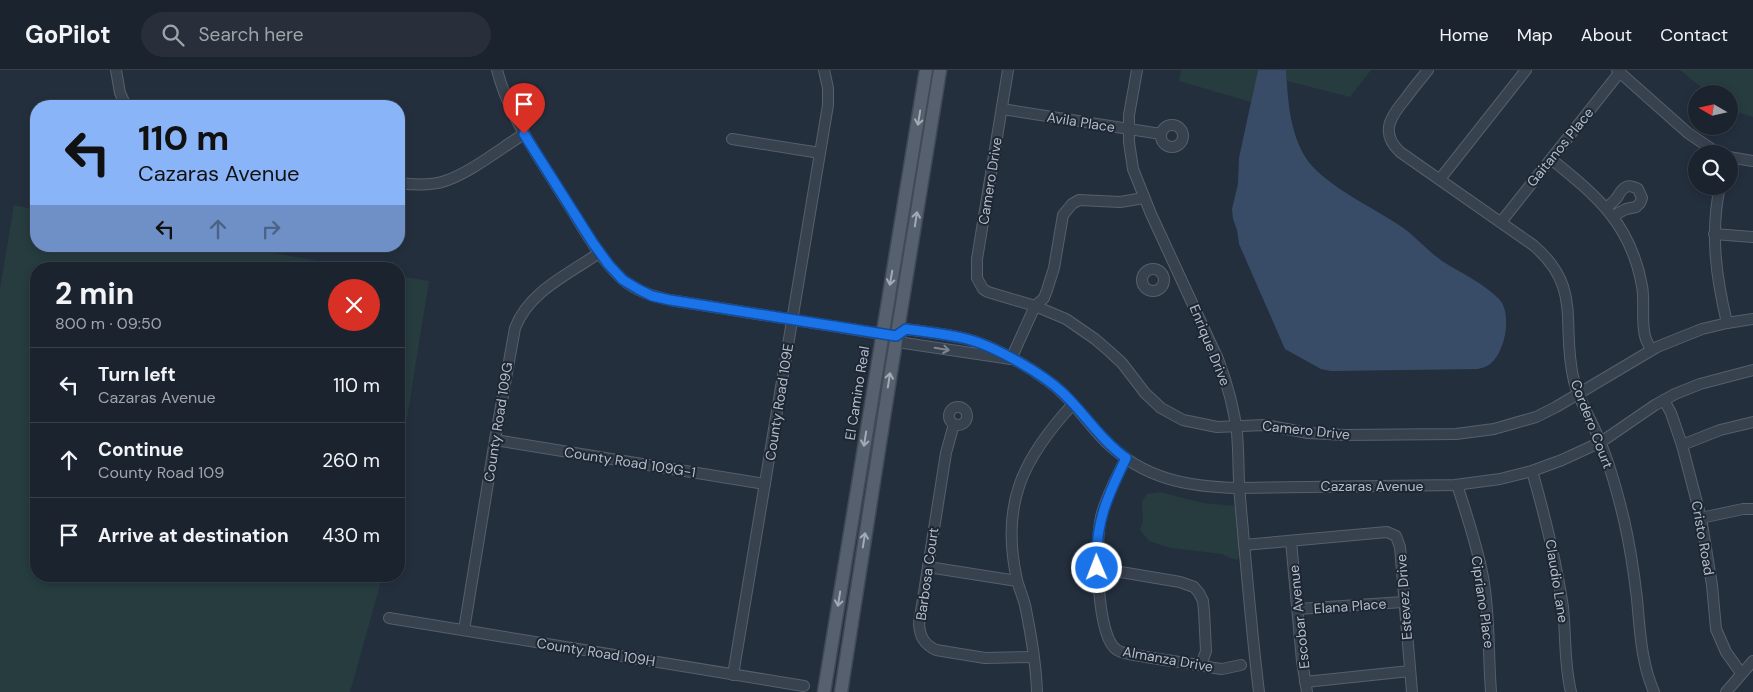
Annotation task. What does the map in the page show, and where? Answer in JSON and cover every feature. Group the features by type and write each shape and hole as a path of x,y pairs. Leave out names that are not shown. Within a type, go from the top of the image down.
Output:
{"main road":[{"name":"El Camino Real","path":"824,692 926,70"},
{"path":"841,692 896,336 940,70"},
{"path":"882,334 896,336"}],"street":[{"path":"116,70 120,93 123,100"},
{"path":"497,70 509,105 524,134 599,253 623,280 652,296 670,300 882,334"},
{"name":"County Road 109E","path":"734,675 829,96 824,70"},
{"name":"Camero Drive","path":"1008,70 977,259 977,278 980,285 988,292 1035,306 1066,319 1095,339 1122,363 1152,400 1172,415 1194,424 1236,427 1265,425 1308,433 1345,435 1414,435 1494,429 1536,416 1578,396 1650,350 1680,337 1727,322 1753,319"},
{"name":"Enrique Drive","path":"1137,70 1128,129 1128,142 1133,170 1218,359 1229,394 1236,427 1239,488 1259,692"},
{"name":"Cordero Court","path":"1428,70 1393,114 1389,126 1389,134 1394,146 1400,152 1440,178 1542,253 1551,262 1562,280 1568,304 1570,364 1578,396 1601,442 1615,487 1633,568 1643,658 1654,692"},
{"path":"1440,178 1526,70"},
{"path":"1619,71 1688,133 1706,145"},
{"name":"Gaitanos Place","path":"1500,222 1619,71"},
{"name":"Avila Place","path":"1002,109 1161,134"},
{"path":"405,183 429,184 453,178 524,134"},
{"path":"732,139 820,153"},
{"path":"1738,158 1753,160"},
{"path":"1551,159 1582,184 1610,212 1628,242 1637,266 1642,288 1645,336 1650,350"},
{"path":"1718,195 1714,234 1715,262 1727,322"},
{"path":"1011,359 1035,306 1044,298 1051,279 1060,222 1072,204 1085,199 1120,202 1144,198"},
{"path":"1714,234 1753,237"},
{"name":"County Road 109G","path":"464,630 513,335 522,313 541,292 599,253"},
{"path":"1164,275 1177,268"},
{"name":"Cazaras Avenue","path":"896,336 904,343 1011,359 1035,371 1050,382 1073,404 1105,441 1126,458 1167,479 1205,487 1457,484 1500,479 1532,471 1601,442 1664,400 1700,384 1753,370"},
{"name":"Cristo Road","path":"1664,400 1671,413 1682,445 1701,518 1712,585 1716,629 1726,652 1741,673"},
{"path":"1037,692 1034,658 1013,557 1012,523 1014,505 1020,482 1039,444 1073,404"},
{"path":"1682,445 1720,430 1753,422"},
{"name":"Barbosa Court","path":"954,424 946,452 919,624 922,638 930,647 936,650 985,658 1034,658"},
{"name":"County Road 109G-1","path":"495,440 765,484"},
{"name":"Almanza Drive","path":"1126,458 1110,492 1100,520 1097,537 1097,568 1106,638 1115,649 1131,654 1222,669 1241,665"},
{"name":"Claudio Lane","path":"1532,471 1548,526 1559,579 1566,661 1571,692"},
{"name":"Cipriano Place","path":"1457,484 1483,578 1489,637 1491,692"},
{"path":"1701,518 1744,509 1753,509"},
{"name":"Estevez Drive","path":"1244,545 1387,532 1392,534 1399,541 1400,547 1403,602 1412,692"},
{"name":"Escobar Avenue","path":"1291,541 1306,687"},
{"path":"928,568 1017,581"},
{"path":"1097,568 1180,582 1194,587 1203,601 1204,611 1206,651 1201,665"},
{"name":"Elana Place","path":"1298,610 1403,602"},
{"name":"County Road 109H","path":"389,618 804,686"},
{"path":"1726,692 1753,661"},
{"path":"1306,687 1410,671"}],"green space":[{"path":"1181,70 1258,70 1251,102 1179,81"},
{"path":"1286,70 1371,70 1350,97 1287,81"},
{"path":"1680,70 1753,70 1753,117 1738,112 1738,85 1699,85"},
{"path":"14,205 30,209 30,252 269,252 323,262 30,262 30,582 380,582 350,692 0,692 0,289"},
{"path":"405,277 429,281 405,431"},
{"path":"1160,492 1203,503 1236,506 1241,550 1237,560 1222,554 1171,548 1149,541 1140,530 1143,520 1142,501 1147,494"}],"water":[{"path":"1258,70 1286,70 1289,108 1299,146 1305,157 1322,176 1344,192 1402,227 1442,261 1479,283 1499,299 1506,314 1505,334 1495,360 1489,365 1478,369 1331,371 1321,369 1285,349 1239,244 1232,209 1238,184 1239,158"}],"route":[{"path":"524,134 599,253 623,280 645,293 670,300 792,321 896,336 906,329 965,339 993,350 1035,371 1050,382 1062,392 1105,441 1126,458 1110,492 1100,520 1097,537 1097,568"}]}
